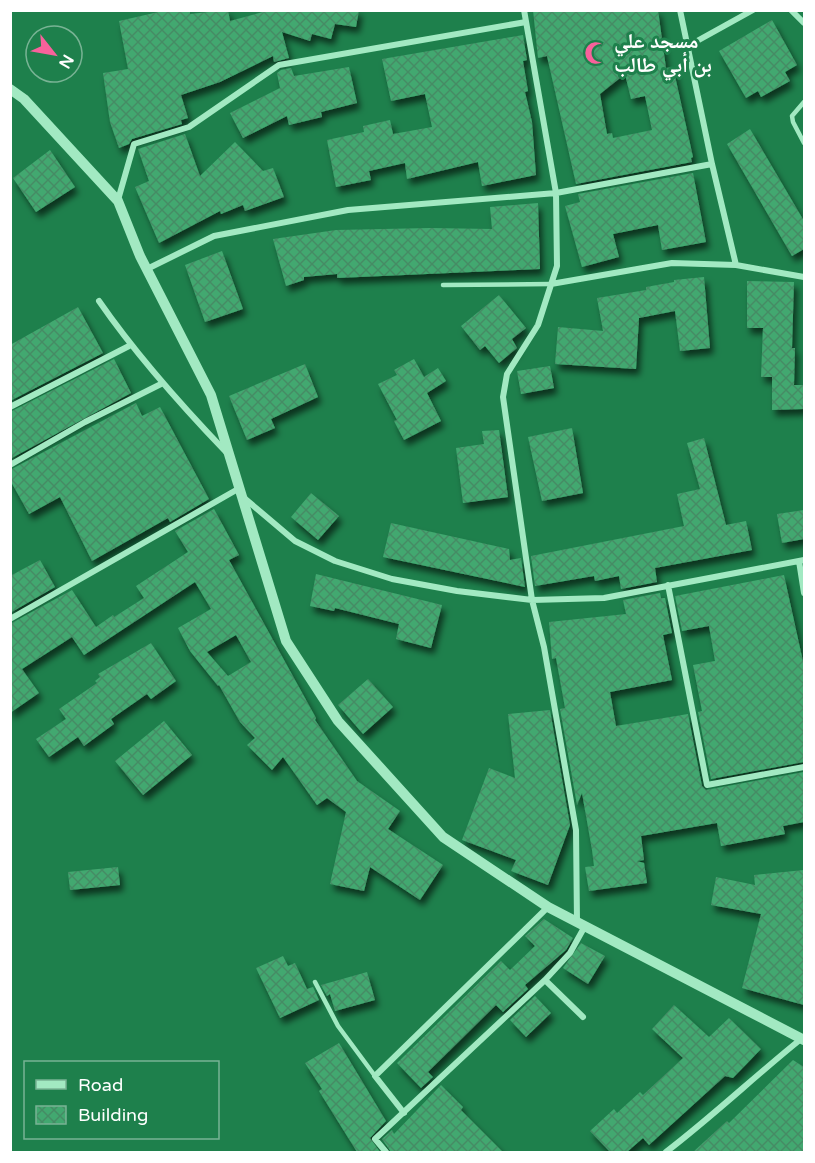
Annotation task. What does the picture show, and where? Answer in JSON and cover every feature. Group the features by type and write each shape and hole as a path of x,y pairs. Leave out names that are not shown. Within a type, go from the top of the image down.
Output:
{"street":[{"path":"386,1152 375,1139 546,980 570,952 581,924 576,830 544,646 532,600 503,397 507,374 538,325 557,266 556,193 524,10"},
{"path":"680,10 736,265"},
{"path":"688,46 753,10"},
{"path":"790,10 804,23"},
{"path":"118,201 134,144 189,127 279,65 526,22"},
{"path":"10,89 24,99 118,201 147,269 211,395 286,641 338,721 443,837 548,907 803,1039 748,1082 708,1120 666,1152"},
{"path":"147,269 214,236 348,210 556,193 712,164"},
{"path":"551,284 672,263 736,265 804,277"},
{"path":"99,301 129,346 161,384 228,454"},
{"path":"10,407 129,346"},
{"path":"10,465 85,422 161,384"},
{"path":"239,492 295,542 335,561 392,579 457,591 532,600 604,598 802,561 804,593"},
{"path":"10,619 239,492"},
{"path":"668,585 707,785 804,767"},
{"path":"404,1113 375,1076 548,907"},
{"path":"546,980 583,1017"}],"lane":[{"path":"804,102 792,116 804,143"},
{"path":"443,285 551,284"},
{"path":"315,982 338,1026 375,1076"}],"building":[{"path":"167,10 190,10 190,14 228,10 230,21 270,10 359,10 356,27 335,24 331,39 312,34 310,41 282,32 289,58 274,62 273,56 220,82 181,95 188,118 181,120 182,124 132,139 129,144 119,148 110,122 103,73 128,69 119,21"},
{"path":"533,10 658,10 666,68 673,67 693,157 692,162 576,184 547,56 538,58","holes":["625,74 631,99 645,96 652,130 613,138 612,133 607,134 600,94"]},
{"path":"772,20 797,65 785,72 790,81 761,97 758,91 746,98 719,51"},
{"path":"523,35 527,60 523,61 528,91 525,92 532,122 536,175 482,186 478,162 407,179 405,163 369,171 371,180 336,187 327,140 364,132 363,126 390,120 393,134 432,127 425,94 391,101 382,59"},
{"path":"349,67 357,103 321,112 322,117 289,125 287,116 243,138 230,113 280,88 277,73 281,70 291,68 294,76"},
{"path":"750,129 804,221 804,249 792,256 727,144"},
{"path":"185,134 200,176 235,142 263,171 273,168 284,197 245,211 243,205 221,214 220,211 159,243 135,187 149,181 138,149"},
{"path":"50,150 75,187 36,212 13,178"},
{"path":"693,173 706,242 662,250 658,225 613,234 619,257 582,267 565,206 580,202 578,194"},
{"path":"538,203 540,269 337,278 337,274 304,277 304,280 286,286 273,239 336,230 492,229 490,207"},
{"path":"222,251 243,309 205,322 185,265"},
{"path":"704,277 710,348 680,351 675,311 639,318 636,369 555,364 558,327 603,331 597,298 646,290 646,287 674,282 674,280"},
{"path":"747,281 794,282 792,348 795,348 794,385 804,385 804,409 772,410 772,377 761,377 763,328 747,328"},
{"path":"499,295 526,328 512,339 517,348 499,363 485,346 480,350 461,326"},
{"path":"78,307 103,353 10,401 10,345"},
{"path":"114,359 131,393 10,459 10,412"},
{"path":"414,359 424,377 438,368 446,381 427,393 441,421 404,440 394,421 397,420 378,384 397,375 394,370"},
{"path":"305,364 318,397 271,419 275,428 247,440 229,396"},
{"path":"550,366 554,388 521,394 517,371"},
{"path":"136,403 142,416 160,407 209,499 170,522 168,518 92,561 60,497 29,514 10,480 10,470"},
{"path":"572,428 583,493 542,501 528,437"},
{"path":"499,430 508,497 463,503 456,448 484,444 482,431"},
{"path":"704,438 726,525 746,521 752,550 655,568 657,582 621,589 619,576 595,581 594,576 535,586 531,556 684,526 677,494 700,489 687,443"},
{"path":"311,493 339,516 318,540 291,517"},
{"path":"214,509 239,555 229,560 316,718 315,720 357,781 400,811 388,829 443,865 420,900 370,867 364,891 330,884 346,812 327,798 317,805 283,757 272,770 247,745 255,738 240,722 219,685 190,651 178,628 211,609 195,582 84,655 72,637 22,669 39,693 10,713 10,624 72,590 96,627 113,615 114,617 144,598 136,586 188,552 175,531","holes":["236,635 251,662 228,676 207,652"]},
{"path":"804,510 804,539 782,543 777,514"},
{"path":"391,523 509,549 510,560 521,558 525,587 383,557"},
{"path":"40,560 55,587 10,613 10,576"},
{"path":"316,574 442,605 431,648 396,639 399,624 335,608 334,611 310,606"},
{"path":"784,575 804,666 804,762 711,779 698,712 702,711 693,665 715,661 709,626 682,631 675,596"},
{"path":"660,593 661,598 665,598 672,633 663,635 672,680 610,692 616,726 688,714 702,786 706,790 804,772 804,822 783,826 785,834 721,846 717,823 641,836 644,860 637,861 644,863 647,883 589,891 585,867 594,866 592,850 582,793 577,805 560,709 565,708 556,658 552,659 549,622 626,614 623,600"},
{"path":"151,643 176,681 151,699 147,694 111,719 114,724 84,746 78,737 49,757 36,739 66,719 59,709 97,683 95,681 100,677 98,674"},
{"path":"368,679 393,707 363,734 338,705"},
{"path":"550,710 570,825 548,885 511,871 516,860 462,840 489,768 515,778 508,714"},
{"path":"164,721 192,755 143,795 115,761"},
{"path":"118,867 120,885 70,890 68,872"},
{"path":"804,870 804,1005 742,988 761,914 711,905 716,877 755,885 754,875"},
{"path":"544,919 573,938 566,950 525,985 528,989 503,1012 496,1005 428,1072 433,1077 421,1088 397,1063 501,961 510,970 535,946 525,936"},
{"path":"581,943 605,956 588,984 563,968"},
{"path":"283,956 288,966 295,963 307,989 313,987 319,1000 280,1018 256,968"},
{"path":"367,972 375,1000 335,1011 330,994 327,996 321,985"},
{"path":"535,996 551,1013 526,1037 510,1020"},
{"path":"674,1005 709,1037 729,1018 761,1049 733,1078 725,1076 649,1145 643,1138 627,1152 610,1152 590,1131 614,1109 617,1113 640,1092 643,1095 683,1058 652,1029"},
{"path":"339,1043 386,1121 370,1138 380,1152 357,1152 319,1091 322,1089 305,1063"},
{"path":"793,1060 804,1067 804,1152 693,1152 727,1121 729,1123"},
{"path":"441,1085 463,1107 461,1110 503,1152 391,1152 382,1139 392,1130 394,1134"}],"place":[{"name":"مسجد علي بن أبي طالب","path":"596,53"}]}
